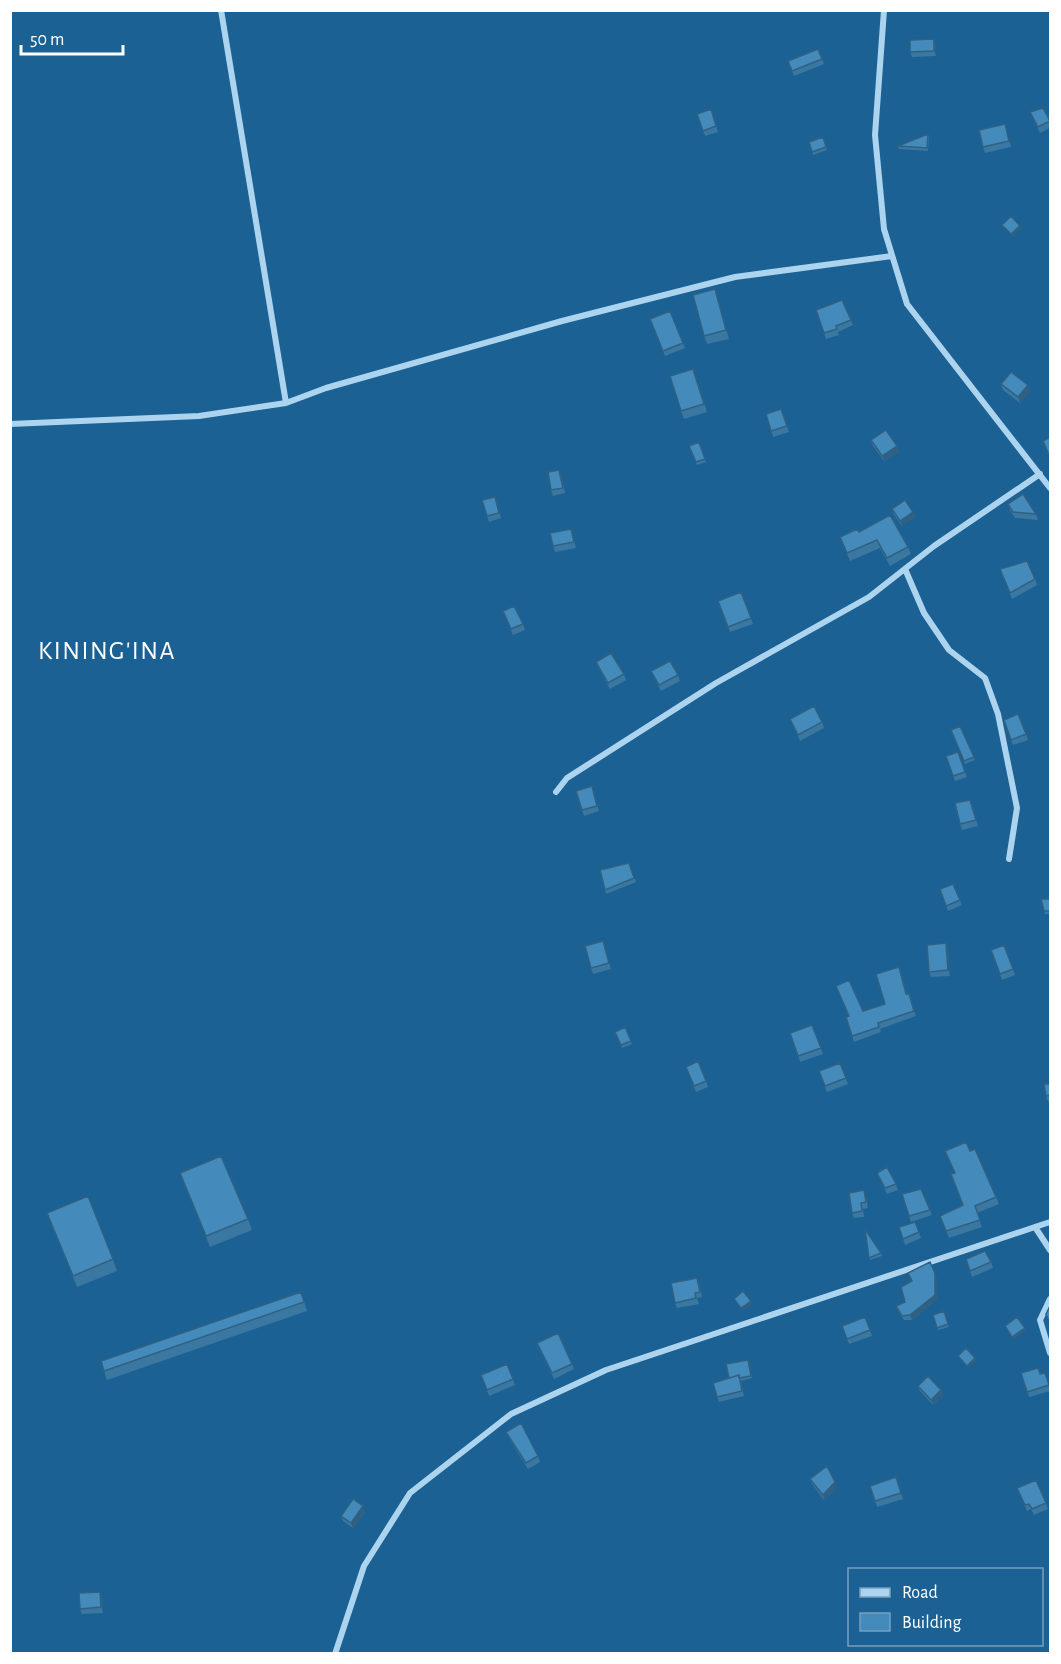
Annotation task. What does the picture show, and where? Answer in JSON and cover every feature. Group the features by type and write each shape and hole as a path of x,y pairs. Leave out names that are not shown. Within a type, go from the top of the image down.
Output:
{"street":[{"path":"221,10 286,403"},
{"path":"884,10 875,135 884,229 907,304 1050,488"},
{"path":"10,424 199,416 286,403 326,388 562,321 735,277 892,256"},
{"path":"556,792 567,778 716,683 869,597 905,568 1040,474"},
{"path":"905,568 924,614 949,650 985,678 998,714 1017,808 1009,859"},
{"path":"335,1653 364,1566 410,1493 511,1414 606,1370 1050,1222"},
{"path":"1035,1227 1050,1250"},
{"path":"1050,1299 1040,1320 1050,1353"}],"building":[{"path":"934,39 934,51 910,52 910,40"},
{"path":"818,49 822,59 792,71 788,61"},
{"path":"1043,108 1050,121 1038,127 1030,112"},
{"path":"711,109 716,126 703,131 697,114"},
{"path":"1005,124 1009,141 983,147 979,130"},
{"path":"928,134 927,148 898,146"},
{"path":"823,137 826,147 812,152 809,142"},
{"path":"1011,216 1020,226 1011,234 1002,225"},
{"path":"715,289 726,330 704,336 693,295"},
{"path":"842,300 851,320 836,326 837,329 824,333 816,310"},
{"path":"670,311 683,343 663,351 650,319"},
{"path":"693,369 704,404 681,411 670,376"},
{"path":"1011,372 1028,385 1018,397 1001,384"},
{"path":"781,409 787,426 771,431 766,414"},
{"path":"886,430 897,446 882,456 871,440"},
{"path":"1050,437 1050,457 1043,441"},
{"path":"699,442 705,459 696,462 689,446"},
{"path":"559,470 563,488 551,490 548,472"},
{"path":"1023,494 1036,514 1013,512 1008,504"},
{"path":"495,497 499,513 487,516 482,500"},
{"path":"905,500 913,512 900,521 892,509"},
{"path":"890,515 908,547 887,558 877,540 847,553 840,537 857,529 859,532"},
{"path":"571,529 574,542 553,546 550,533"},
{"path":"1027,561 1035,579 1010,593 1000,569"},
{"path":"741,592 751,618 728,627 718,601"},
{"path":"514,606 523,624 511,629 503,611"},
{"path":"611,653 624,674 608,683 596,662"},
{"path":"670,661 678,675 659,685 651,671"},
{"path":"814,706 822,722 798,735 790,719"},
{"path":"1018,714 1026,734 1011,740 1004,720"},
{"path":"960,726 974,757 964,761 951,730"},
{"path":"958,752 965,772 953,776 946,756"},
{"path":"592,786 597,806 582,810 576,791"},
{"path":"970,800 976,820 960,824 955,803"},
{"path":"629,863 634,878 605,890 600,870"},
{"path":"953,884 960,900 946,906 940,889"},
{"path":"1041,899 1050,899 1050,911 1044,911"},
{"path":"603,941 609,963 591,968 585,946"},
{"path":"946,943 948,970 929,972 927,945"},
{"path":"1004,945 1013,969 1000,974 991,950"},
{"path":"899,967 906,994 909,994 914,1011 878,1023 879,1027 852,1036 846,1017 849,1016 836,986 849,980 863,1011 885,1004 876,974"},
{"path":"812,1025 821,1048 798,1056 790,1033"},
{"path":"625,1027 631,1041 621,1045 615,1032"},
{"path":"698,1061 706,1081 694,1086 686,1067"},
{"path":"840,1063 846,1078 825,1086 819,1071"},
{"path":"1044,1084 1050,1084 1050,1095 1046,1096"},
{"path":"966,1142 970,1151 975,1149 996,1197 975,1206 980,1220 946,1231 940,1216 963,1205 951,1174 955,1173 945,1151"},
{"path":"221,1156 248,1219 206,1236 180,1173"},
{"path":"887,1167 896,1184 885,1188 877,1173"},
{"path":"921,1189 930,1210 909,1216 902,1194"},
{"path":"864,1190 866,1202 861,1203 862,1211 852,1213 849,1193"},
{"path":"88,1196 113,1259 73,1276 47,1213"},
{"path":"915,1222 919,1232 903,1239 899,1227"},
{"path":"865,1229 881,1253 869,1258"},
{"path":"985,1251 991,1262 970,1271 966,1259"},
{"path":"930,1262 935,1273 935,1295 910,1315 902,1316 896,1306 905,1302 901,1287 912,1281 908,1273"},
{"path":"697,1278 700,1292 695,1293 696,1298 675,1303 671,1283"},
{"path":"743,1291 751,1301 741,1308 734,1299"},
{"path":"301,1292 304,1302 104,1371 101,1361"},
{"path":"1050,1306 1050,1324 1046,1314"},
{"path":"944,1311 948,1324 937,1328 933,1315"},
{"path":"865,1317 870,1330 847,1339 842,1326"},
{"path":"1017,1317 1025,1328 1012,1337 1005,1326"},
{"path":"558,1333 572,1364 552,1373 537,1343"},
{"path":"966,1348 975,1358 967,1366 958,1356"},
{"path":"748,1360 751,1376 739,1378 739,1375 729,1378 726,1364"},
{"path":"507,1364 513,1379 487,1390 481,1375"},
{"path":"1038,1368 1040,1374 1045,1373 1049,1385 1027,1392 1021,1373"},
{"path":"739,1375 742,1391 717,1397 713,1383"},
{"path":"928,1376 941,1390 931,1400 918,1386"},
{"path":"521,1423 538,1456 526,1463 506,1432"},
{"path":"827,1466 835,1482 823,1495 810,1479"},
{"path":"896,1477 901,1493 875,1501 870,1486"},
{"path":"1036,1480 1046,1503 1032,1509 1029,1504 1025,1505 1017,1488"},
{"path":"353,1499 363,1506 351,1523 341,1516"},
{"path":"100,1592 101,1607 80,1609 79,1593"}],"district":[{"name":"KINING'INA","path":"107,650"}]}
